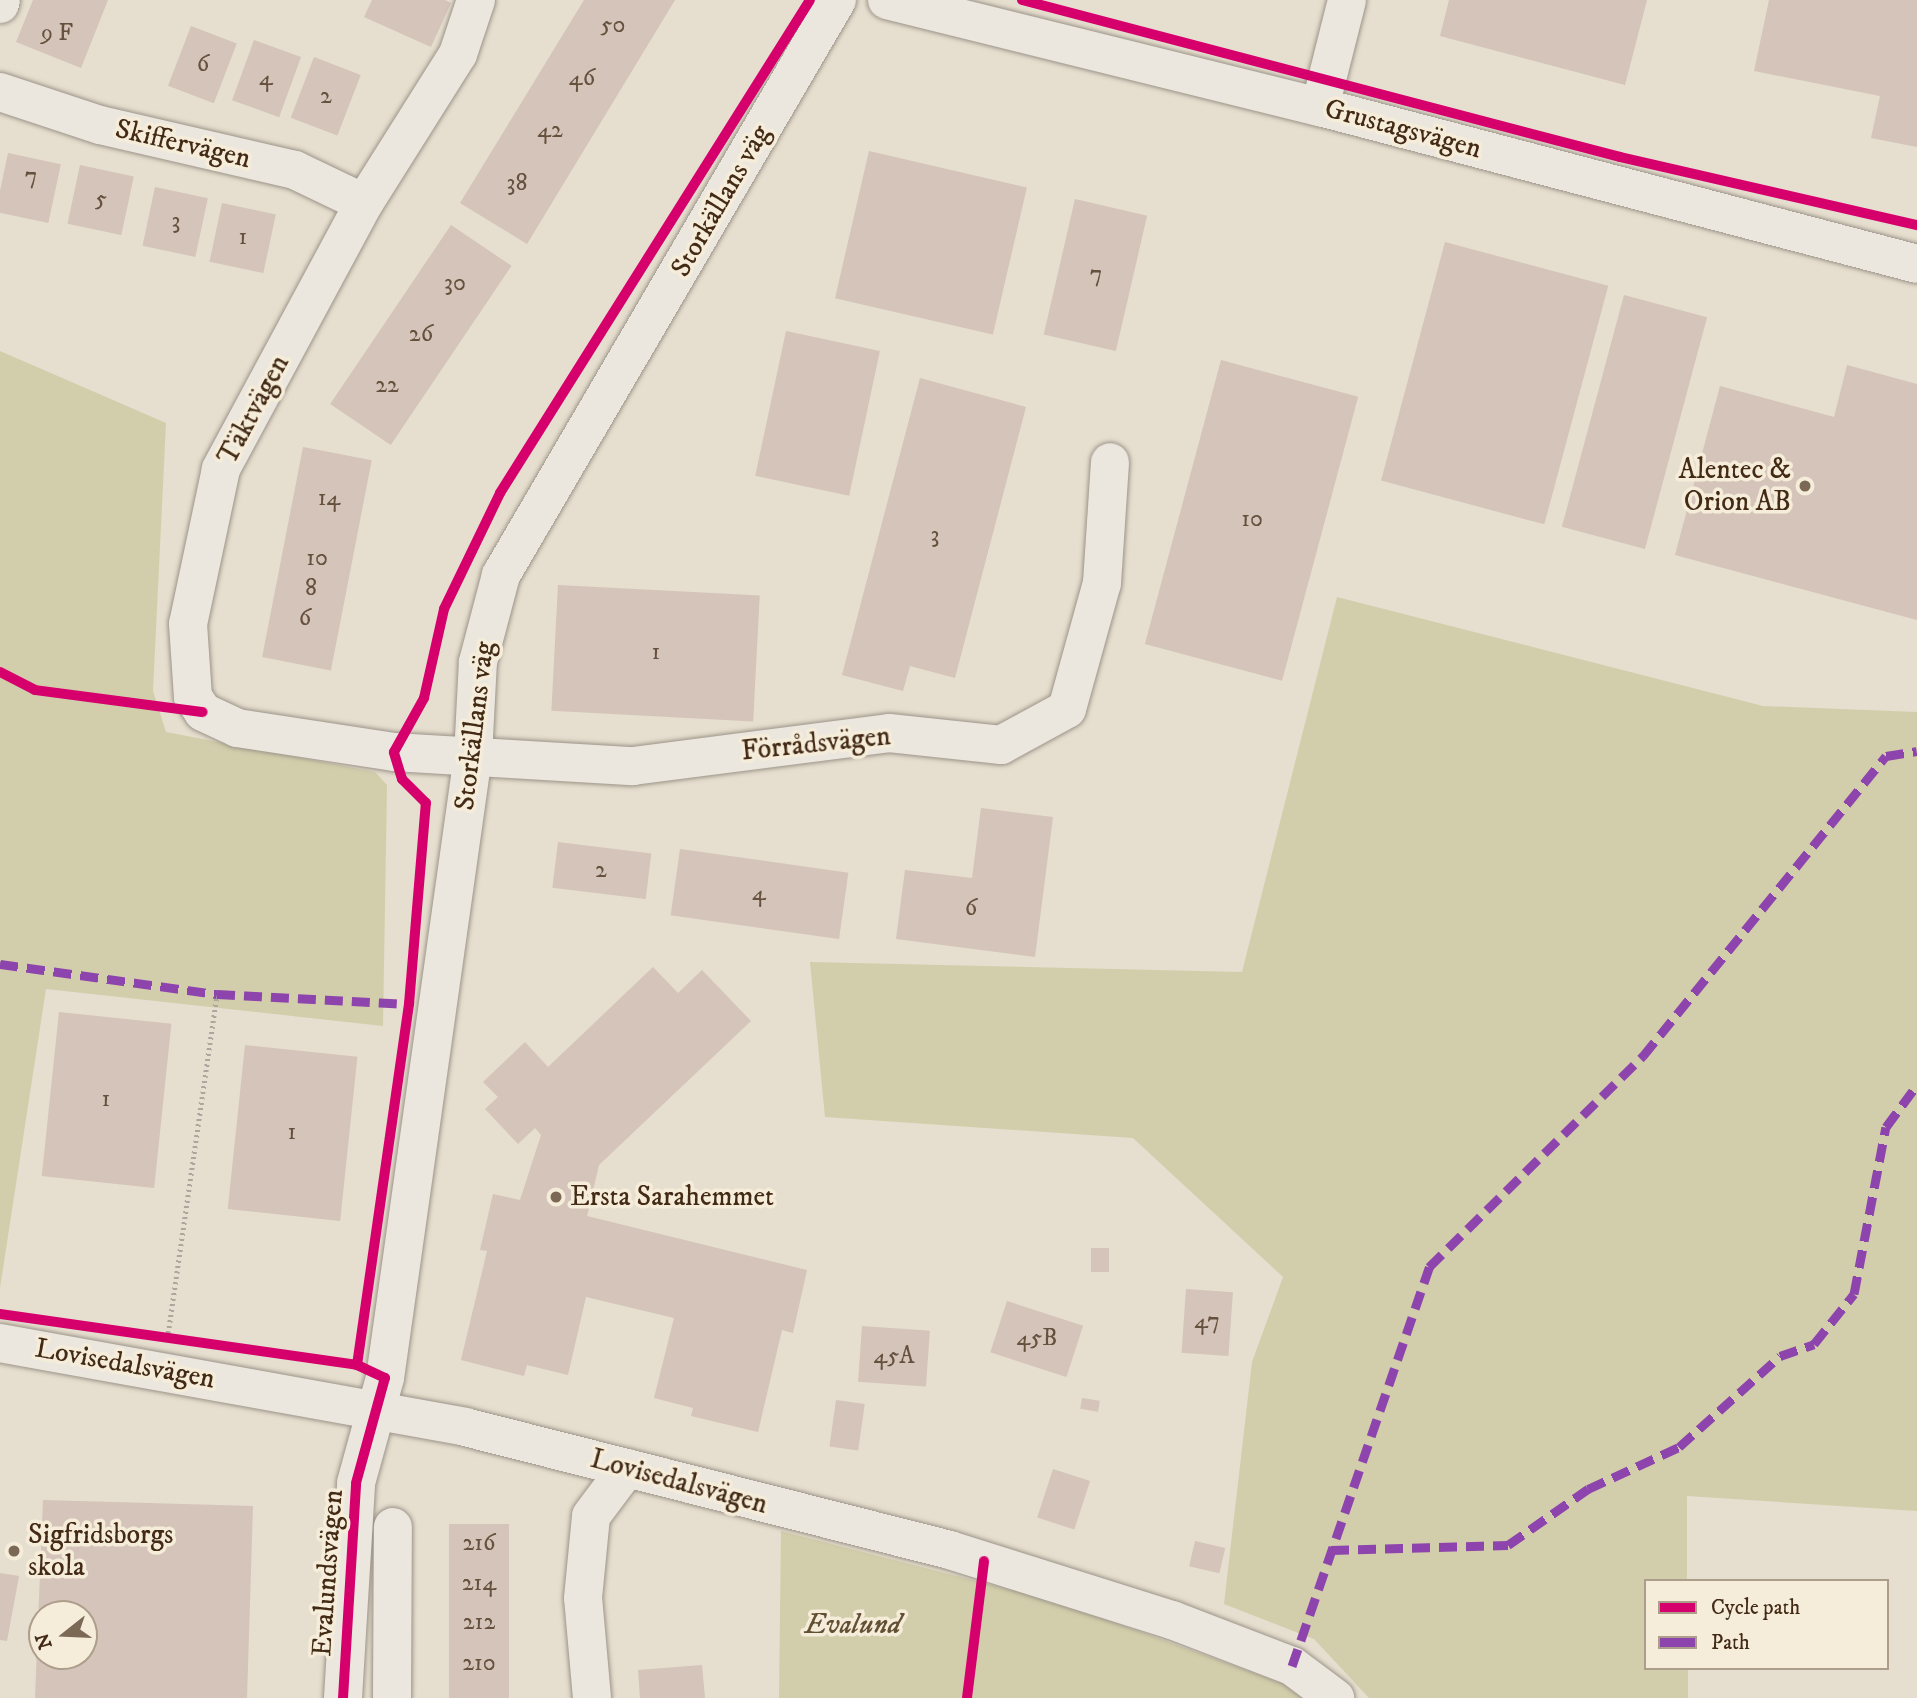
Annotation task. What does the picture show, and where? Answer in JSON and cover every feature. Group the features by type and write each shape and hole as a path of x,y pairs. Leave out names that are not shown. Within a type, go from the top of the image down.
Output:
{"street":[{"name":"Täktvägen","path":"474,756 394,752 237,728 203,712 192,697 188,624 221,469 363,203 458,54 477,0"},
{"name":"Storkällans väg","path":"375,1412 385,1378 474,756 478,662 501,575 837,0"},
{"name":"Grustagsvägen","path":"887,0 1320,107 1917,264"},
{"path":"1320,107 1347,0"},
{"name":"Skiffervägen","path":"0,92 100,125 295,170 363,203"},
{"name":"Förrådsvägen","path":"474,756 633,766 889,733 1001,745 1067,709 1102,583 1110,462"},
{"name":"Lovisedalsvägen","path":"0,1343 465,1427 950,1549 1172,1620 1292,1666 1335,1698"},
{"name":"Evalundsvägen","path":"343,1698 356,1483 375,1412"},
{"path":"592,1698 583,1598 591,1516 627,1468"},
{"path":"392,1698 393,1527"}],"path":[{"path":"167,1338 217,994"},
{"path":"154,1336 179,1340"}],"green space":[{"path":"0,351 166,423 153,691 166,732 375,772 387,785 383,1026 46,989 0,1288"},
{"path":"1337,597 1763,706 1917,712 1917,1511 1687,1496 1687,1579 1644,1579 1644,1670 1688,1670 1688,1698 1369,1698 1314,1639 1224,1604 1252,1362 1283,1277 1133,1138 825,1117 810,962 1242,972"},
{"name":"Evalund","path":"781,1531 1058,1602 1282,1683 1302,1698 779,1698"}],"building":[{"path":"33,0 108,0 81,68 16,42"},
{"path":"372,0 445,0 451,3 431,47 364,17"},
{"path":"584,0 675,0 527,244 460,203"},
{"path":"1449,0 1647,0 1625,85 1440,36"},
{"path":"1769,0 1917,0 1917,147 1871,138 1880,96 1754,71"},
{"path":"191,26 237,44 214,103 168,86"},
{"path":"254,40 301,57 279,117 232,100"},
{"path":"314,57 361,75 337,136 291,118"},
{"path":"869,151 1027,187 993,335 835,298"},
{"path":"8,153 61,164 48,223 0,213 0,191"},
{"path":"80,165 134,176 121,235 68,224"},
{"path":"155,187 208,198 195,257 143,246"},
{"path":"1075,199 1147,216 1116,351 1044,334"},
{"path":"222,203 276,214 263,273 210,262"},
{"path":"451,225 512,266 391,445 330,404"},
{"path":"1445,242 1608,286 1544,524 1381,481"},
{"path":"1624,295 1707,317 1645,549 1562,527"},
{"path":"786,331 880,351 849,496 755,476"},
{"path":"1221,360 1358,397 1282,681 1145,644"},
{"name":"Alentec & Orion AB","path":"1847,365 1917,384 1917,620 1675,555 1720,386 1834,417"},
{"path":"920,378 1026,407 955,678 910,666 903,691 842,675"},
{"path":"303,447 372,460 331,670 262,657"},
{"path":"558,585 760,596 753,721 551,711"},
{"path":"981,808 1053,817 1035,957 896,939 905,870 972,878"},
{"path":"558,842 651,853 646,899 552,888"},
{"path":"680,849 848,873 839,939 671,915"},
{"name":"Ersta Sarahemmet","path":"653,967 678,993 702,970 751,1021 599,1165 587,1216 807,1270 793,1333 782,1330 758,1432 691,1416 693,1408 654,1398 674,1318 586,1297 568,1375 527,1365 524,1376 461,1360 487,1251 480,1250 493,1194 520,1200 541,1135 535,1128 518,1144 485,1109 498,1097 483,1082 525,1042 548,1067"},
{"path":"59,1012 171,1024 154,1188 42,1176"},
{"path":"245,1045 357,1057 340,1221 228,1209"},
{"path":"1091,1248 1109,1248 1109,1272 1091,1272"},
{"path":"1186,1289 1233,1292 1228,1356 1182,1353"},
{"path":"1007,1301 1083,1326 1066,1377 990,1352"},
{"path":"862,1326 930,1331 926,1387 858,1382"},
{"path":"1082,1398 1100,1401 1098,1412 1080,1409"},
{"path":"836,1400 865,1404 858,1451 829,1447"},
{"path":"1053,1469 1090,1481 1074,1530 1037,1518"},
{"path":"43,1500 253,1506 247,1698 35,1698 36,1670 98,1670 98,1600 39,1600"},
{"path":"449,1524 509,1524 509,1698 449,1698"},
{"path":"1195,1541 1225,1548 1219,1573 1189,1566"},
{"path":"0,1573 19,1576 7,1641 0,1640"},
{"path":"702,1665 705,1698 640,1698 638,1670"}],"marked path":[{"path":"1292,1666 1429,1267 1643,1056 1886,756 1917,751"},
{"path":"0,964 217,994 409,1004"},
{"path":"1331,1550 1508,1545 1588,1489 1679,1447 1780,1356 1814,1344 1854,1294 1886,1127 1917,1085"}],"cycle path":[{"path":"343,1698 356,1483 385,1378 357,1365 409,1004 426,803 402,779 394,752 424,698 444,609 500,493 810,0"},
{"path":"1022,0 1620,157 1917,225"},
{"path":"0,672 35,690 203,712"},
{"path":"0,1314 357,1365"},
{"path":"967,1698 984,1561"}],"place":[{"name":"Alentec & Orion AB","path":"1805,486"},
{"name":"Ersta Sarahemmet","path":"556,1197"},
{"name":"Sigfridsborgs skola","path":"14,1551"}]}
